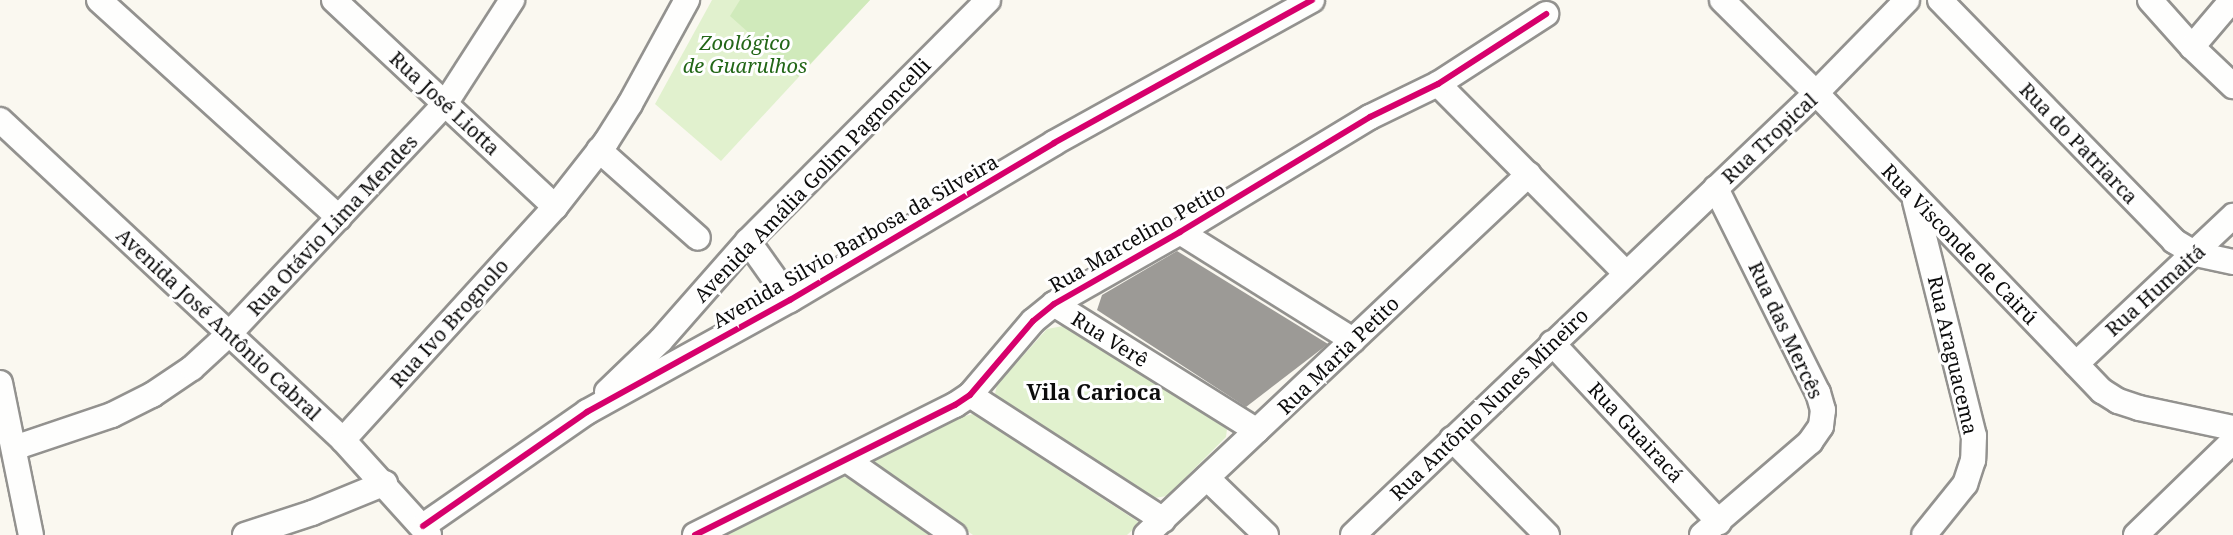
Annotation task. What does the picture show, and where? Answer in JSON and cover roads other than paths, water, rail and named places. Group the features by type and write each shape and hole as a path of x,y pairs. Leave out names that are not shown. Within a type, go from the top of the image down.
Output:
{"street":[{"path":"99,0 339,218"},
{"name":"Rua José Liotta","path":"334,0 555,207"},
{"name":"Rua Otávio Lima Mendes","path":"14,448 112,415 152,395 192,368 229,334 445,104 512,0"},
{"name":"Rua Ivo Brognolo","path":"343,440 555,207 630,105 687,0"},
{"name":"Avenida Amália Golim Pagnoncelli","path":"587,412 661,340 748,241 988,0"},
{"name":"Avenida Silvio Barbosa da Silveira","path":"426,531 587,412 790,300 1054,143 1312,0"},
{"name":"Rua Visconde de Cairú","path":"1722,0 1816,93 2102,391 2118,401 2233,428"},
{"name":"Rua Tropical","path":"1626,273 1816,93 1907,0"},
{"name":"Rua do Patriarca","path":"1940,0 2174,241 2196,254 2233,262"},
{"path":"2150,0 2192,47 2233,86"},
{"path":"2192,47 2232,0"},
{"name":"Rua Marcelino Petito","path":"695,535 955,405 970,395 1033,321 1054,304 1180,232 1370,117 1438,84 1546,14"},
{"path":"1438,84 1626,273"},
{"name":"Avenida José Antônio Cabral","path":"0,120 343,440 385,483 426,531"},
{"path":"599,150 698,238"},
{"name":"Rua Maria Petito","path":"1155,527 1529,174"},
{"name":"Rua das Mercês","path":"1710,528 1810,442 1821,426 1822,410 1818,393 1716,188"},
{"name":"Rua Araguacema","path":"1915,198 1974,436 1973,460 1965,484 1927,534"},
{"name":"Rua Humaitá","path":"2076,364 2155,288 2196,254 2233,216"},
{"path":"1180,232 1353,340"},
{"path":"748,241 790,300"},
{"name":"Rua Antônio Nunes Mineiro","path":"1353,535 1626,273"},
{"name":"Rua Verê","path":"1054,304 1257,431"},
{"name":"Rua Guairacá","path":"1552,343 1710,528"},
{"path":"0,383 31,535"},
{"path":"970,395 1155,527"},
{"path":"1452,439 1547,535"},
{"path":"2136,535 2233,441"},
{"path":"847,460 954,535"},
{"path":"1207,478 1266,535"},
{"path":"245,535 312,513 385,483"}],"district":[{"name":"Vila Carioca","path":"1094,392"}],"park label":[{"name":"Zoológico de Guarulhos","path":"745,54"}]}
